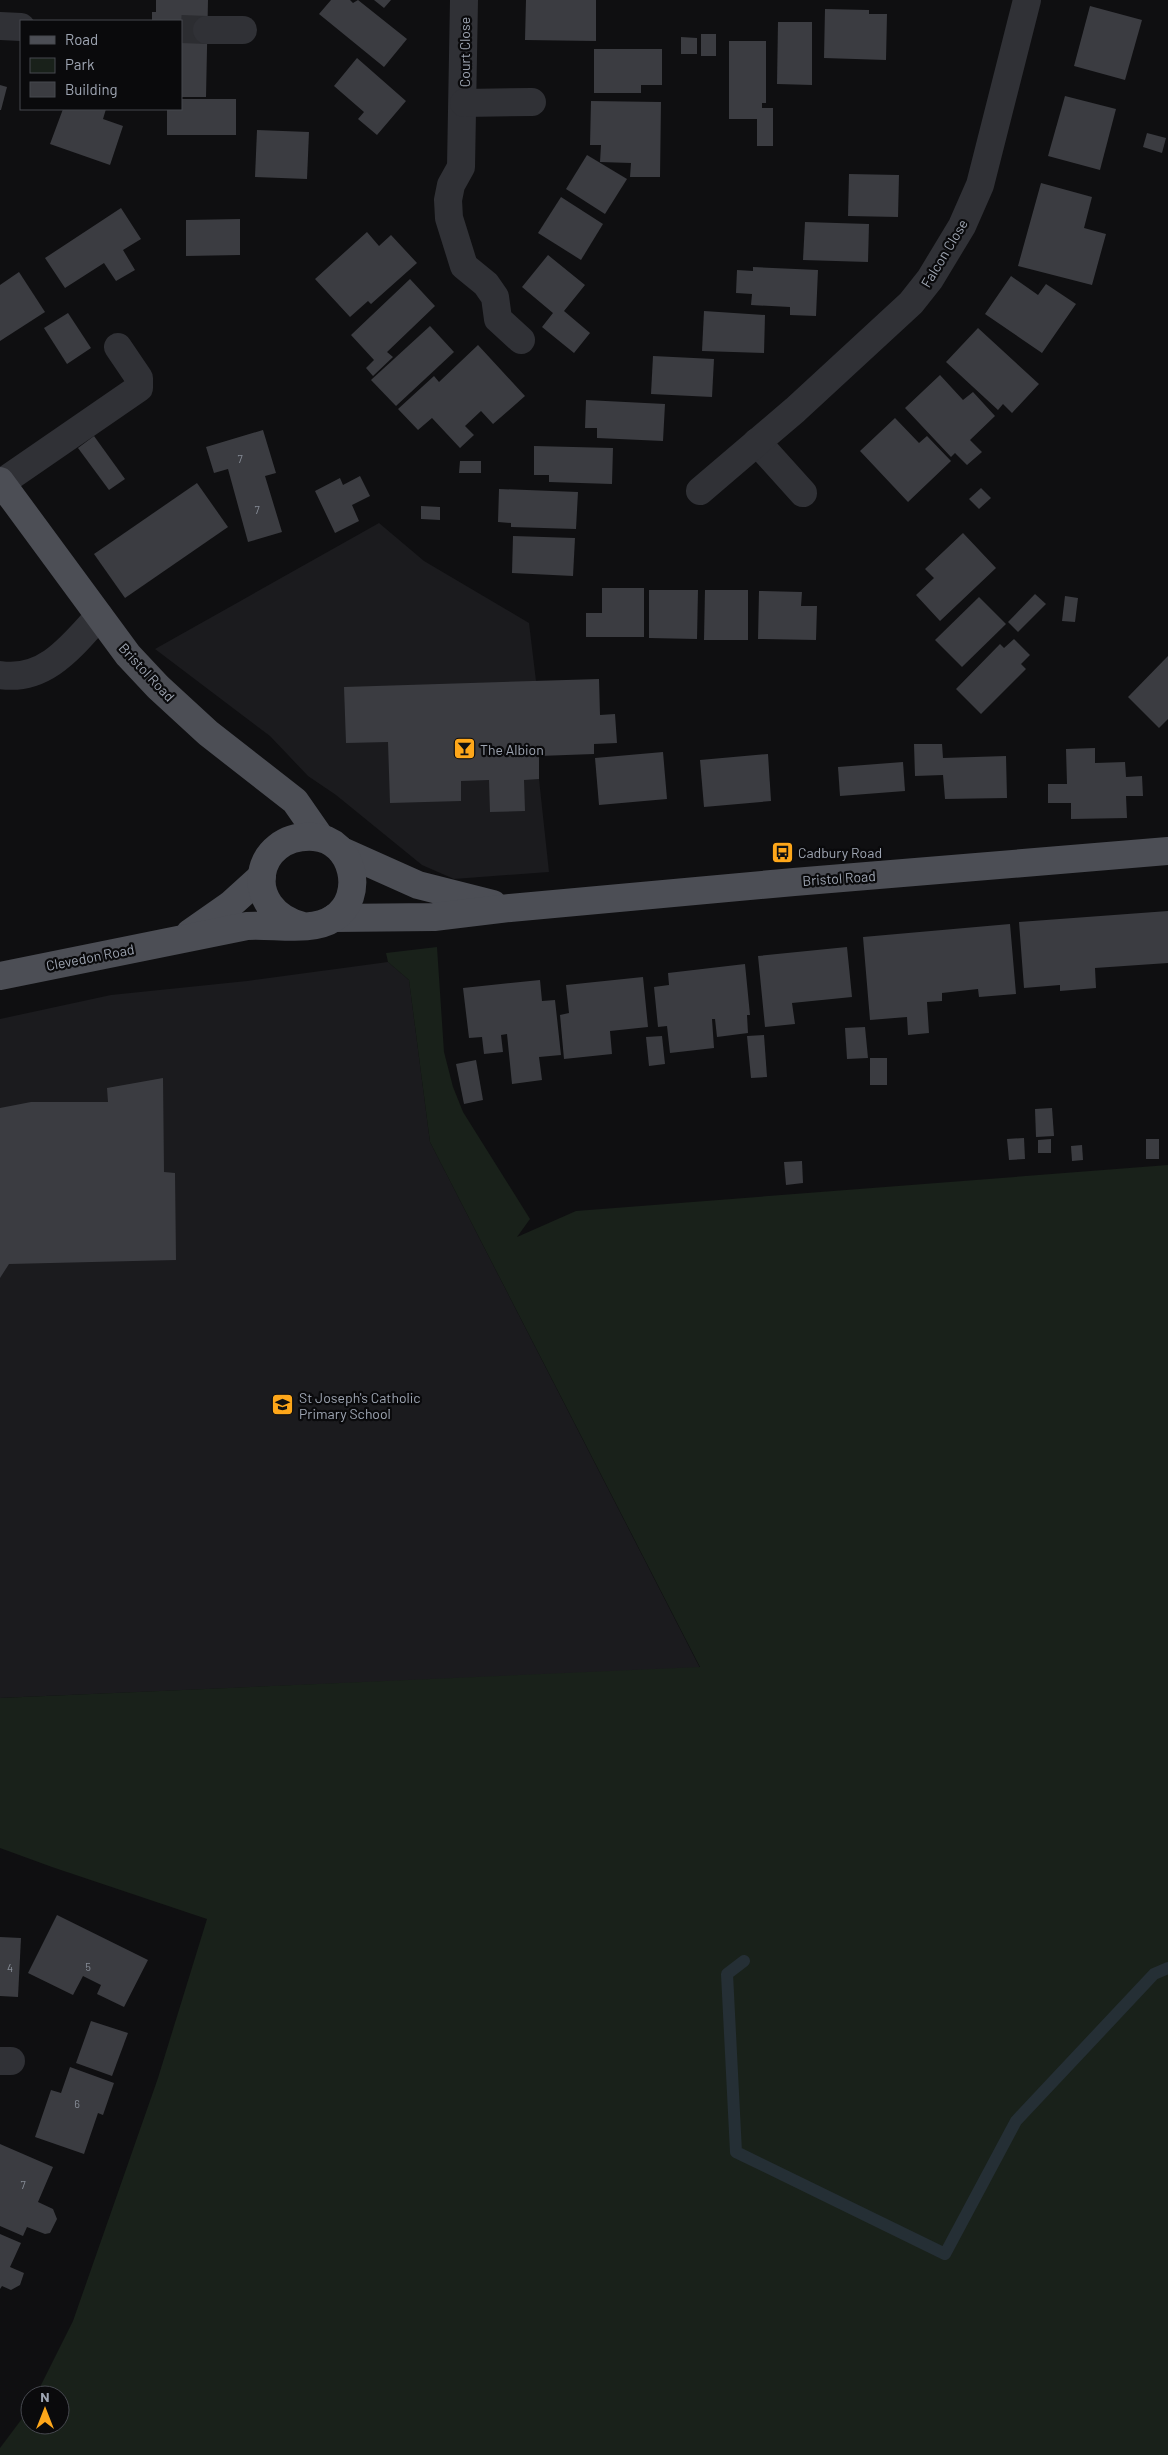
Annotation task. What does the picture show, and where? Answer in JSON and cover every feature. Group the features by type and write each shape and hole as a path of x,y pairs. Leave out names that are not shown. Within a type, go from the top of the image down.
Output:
{"main road":[{"name":"Bristol Road","path":"1,482 128,655 158,687 208,733 295,801 331,844"},
{"path":"331,844 349,862 353,877 351,894 344,908 334,918 317,926 303,926 287,922 275,914 267,904 262,890 262,876 266,861 276,848 287,840 301,836 331,844 418,884 510,908"},
{"name":"Bristol Road","path":"334,918 434,917 510,908 1168,851"},
{"path":"181,940 230,905 262,876"},
{"name":"Clevedon Road","path":"0,976 248,926 303,926"}],"street":[{"name":"Court Close","path":"464,0 464,104 461,167 451,185 448,209 449,218 464,266 486,284 496,297 498,319 521,340"},
{"name":"Falcon Close","path":"700,491 912,303 946,254 962,226 980,185 1026,0"},
{"path":"0,26 20,27"},
{"path":"207,30 243,30"},
{"name":"Court Close","path":"464,104 532,102"},
{"path":"1,482 139,388 139,378 118,347"},
{"path":"757,442 803,493"},
{"path":"0,675 28,674 51,663 70,648 99,616"}],"shaded area":[{"path":"379,523 424,561 529,623 536,681 539,779 549,872 454,879 422,865 336,795 308,776 270,736 155,649"},
{"name":"St Joseph's Catholic Primary School","path":"388,962 409,980 430,1142 700,1668 0,1698 0,1019 111,995 247,981"}],"green space":[{"path":"437,947 444,1052 453,1087 463,1112 530,1219 517,1237 576,1211 1168,1165 1168,2455 0,2455 0,2448 20,2421 20,2435 70,2435 70,2385 41,2385 73,2321 158,2078 207,1919 0,1848 0,1698 700,1667 430,1142 409,980 388,962 386,953"}],"building":[{"path":"156,0 208,0 206,97 182,97 182,20 152,20 152,12 156,12"},
{"path":"331,0 350,0 353,3 358,0 407,39 384,67 319,14"},
{"path":"374,0 391,0 384,8"},
{"path":"526,0 596,0 596,41 525,40"},
{"path":"1090,6 1142,20 1125,80 1074,66"},
{"path":"825,9 869,10 869,14 887,14 886,60 824,58"},
{"path":"778,22 812,22 812,85 777,84"},
{"path":"701,34 716,34 716,56 701,56"},
{"path":"681,37 697,38 697,54 681,54"},
{"path":"729,41 766,41 766,103 762,103 762,108 773,108 773,146 757,146 757,119 729,119"},
{"path":"594,49 662,49 662,85 641,85 641,93 594,93"},
{"path":"357,58 406,101 377,135 358,119 364,112 334,86"},
{"path":"0,85 7,87 1,110 0,110"},
{"path":"1065,96 1116,109 1100,170 1048,156"},
{"path":"182,99 236,99 236,135 167,135 167,110 182,110"},
{"path":"591,101 661,102 660,177 630,177 631,163 600,162 601,145 590,145"},
{"path":"63,110 106,110 103,119 123,126 110,165 50,144"},
{"path":"257,130 309,132 307,179 255,177"},
{"path":"1147,133 1166,138 1162,153 1143,147"},
{"path":"587,155 627,179 605,214 566,189"},
{"path":"849,174 899,175 898,217 848,216"},
{"path":"1041,183 1092,197 1084,228 1106,234 1092,285 1018,266"},
{"path":"561,197 603,224 581,260 538,233"},
{"path":"121,208 141,239 123,250 135,270 116,281 104,263 65,288 45,258"},
{"path":"240,219 240,255 186,256 186,220"},
{"path":"805,222 869,224 868,262 803,260"},
{"path":"367,232 379,246 391,235 417,263 371,304 368,301 350,317 315,279"},
{"path":"548,255 585,285 564,311 590,333 574,353 542,327 553,313 522,287"},
{"path":"753,267 818,270 816,316 790,315 790,307 751,305 752,294 736,293 737,270 753,271"},
{"path":"19,272 45,312 0,341 0,285"},
{"path":"1011,276 1038,295 1046,284 1076,304 1042,353 985,314"},
{"path":"410,279 435,306 387,352 393,357 373,376 366,368 374,360 351,335"},
{"path":"704,311 765,315 764,353 702,351"},
{"path":"68,313 91,348 67,364 44,328"},
{"path":"430,326 454,352 396,406 371,380"},
{"path":"978,328 1039,384 1012,413 1003,404 998,410 946,362"},
{"path":"478,345 525,396 493,424 481,411 465,426 474,435 460,448 432,418 418,430 398,409 434,376 439,382"},
{"path":"653,356 714,359 712,397 651,394"},
{"path":"940,375 963,400 973,392 995,416 970,440 982,452 967,465 955,453 951,457 905,408"},
{"path":"586,400 665,404 663,441 597,438 597,428 585,428"},
{"path":"895,418 919,443 927,436 951,461 908,502 860,451"},
{"path":"263,430 276,473 265,476 282,532 248,542 228,469 214,473 206,447"},
{"path":"94,436 125,479 109,490 78,448"},
{"path":"534,446 613,448 612,484 549,482 549,475 534,475"},
{"path":"460,461 481,461 481,473 459,473"},
{"path":"360,476 370,496 352,505 359,521 335,533 315,491 340,478 343,485"},
{"path":"197,483 228,527 125,598 94,554"},
{"path":"981,488 991,498 979,509 969,499"},
{"path":"499,489 578,492 576,529 511,527 511,523 498,522"},
{"path":"421,506 440,507 440,520 421,519"},
{"path":"963,533 996,568 940,621 916,595 934,578 925,569"},
{"path":"513,536 575,538 573,576 512,573"},
{"path":"602,588 644,588 644,637 586,637 586,613 602,613"},
{"path":"649,590 698,590 697,639 649,638"},
{"path":"705,590 748,590 748,640 704,640"},
{"path":"759,591 802,592 801,606 817,606 816,640 758,639"},
{"path":"1035,594 1046,604 1018,632 1008,622"},
{"path":"1065,596 1078,598 1075,622 1062,621"},
{"path":"979,597 1006,624 962,667 935,640"},
{"path":"1014,639 1030,655 1021,664 1026,669 981,714 956,689 1000,644 1004,648"},
{"path":"1168,656 1168,719 1159,728 1128,697"},
{"name":"The Albion","path":"599,679 600,715 615,714 617,743 594,744 594,754 539,756 539,779 524,780 525,811 490,812 489,780 461,781 461,801 390,803 388,742 346,743 344,687"},
{"path":"914,744 942,744 943,758 1006,756 1007,798 945,799 943,775 915,776"},
{"path":"1095,748 1095,763 1125,762 1126,777 1142,776 1143,796 1126,796 1127,818 1071,819 1071,803 1048,803 1048,784 1067,784 1066,749"},
{"path":"663,752 667,799 599,805 595,758"},
{"path":"768,754 771,801 704,807 700,760"},
{"path":"903,762 905,791 840,796 838,767"},
{"path":"1168,911 1168,963 1095,968 1096,988 1060,991 1060,985 1024,988 1019,922"},
{"path":"1010,924 1016,994 979,997 978,989 942,993 942,1001 927,1002 929,1033 908,1035 907,1017 870,1020 863,937"},
{"path":"847,947 852,997 792,1003 795,1024 765,1027 758,956"},
{"path":"745,964 750,1015 747,1015 748,1033 717,1037 715,1019 712,1019 714,1048 670,1053 667,1026 658,1027 654,987 669,985 668,973"},
{"path":"643,977 648,1027 610,1031 612,1054 564,1059 560,1015 569,1013 566,985"},
{"path":"540,980 542,1001 555,1000 561,1055 539,1057 542,1080 512,1084 507,1034 501,1035 503,1052 484,1054 482,1037 469,1038 463,988"},
{"path":"865,1027 868,1058 847,1059 845,1028"},
{"path":"764,1035 767,1077 751,1078 747,1036"},
{"path":"662,1036 665,1064 649,1066 646,1037"},
{"path":"870,1058 887,1058 887,1085 870,1085"},
{"path":"476,1060 483,1100 464,1104 456,1064"},
{"path":"163,1078 164,1172 175,1173 176,1260 9,1264 0,1278 0,1108 31,1102 108,1102 107,1088"},
{"path":"1052,1108 1054,1136 1036,1137 1035,1109"},
{"path":"1024,1138 1025,1159 1009,1160 1007,1139"},
{"path":"1051,1139 1051,1153 1038,1153 1038,1140"},
{"path":"1146,1139 1159,1139 1159,1159 1146,1159"},
{"path":"1082,1145 1083,1160 1072,1161 1071,1146"},
{"path":"802,1161 803,1183 786,1185 784,1162"},
{"path":"57,1915 148,1960 124,2007 97,1994 101,1985 83,1976 73,1995 28,1973"},
{"path":"0,1937 21,1938 18,1997 0,1996"},
{"path":"91,2021 128,2033 112,2076 76,2063"},
{"path":"70,2067 114,2083 103,2115 98,2113 84,2154 35,2137 51,2090 61,2093"},
{"path":"0,2144 53,2167 38,2202 53,2209 57,2219 50,2233 45,2234 27,2227 23,2236 0,2226"},
{"path":"0,2234 21,2243 10,2267 24,2273 20,2285 11,2290 2,2286 0,2289"}],"waterway":[{"path":"744,1961 727,1974 736,2152 945,2254 1016,2121 1154,1974 1168,1968"}],"tunnel":[{"path":"182,29 207,30"}],"place":[{"name":"The Albion","path":"464,749"},
{"name":"Cadbury Road","path":"782,852"},
{"name":"St Joseph's Catholic Primary School","path":"283,1405"}]}
